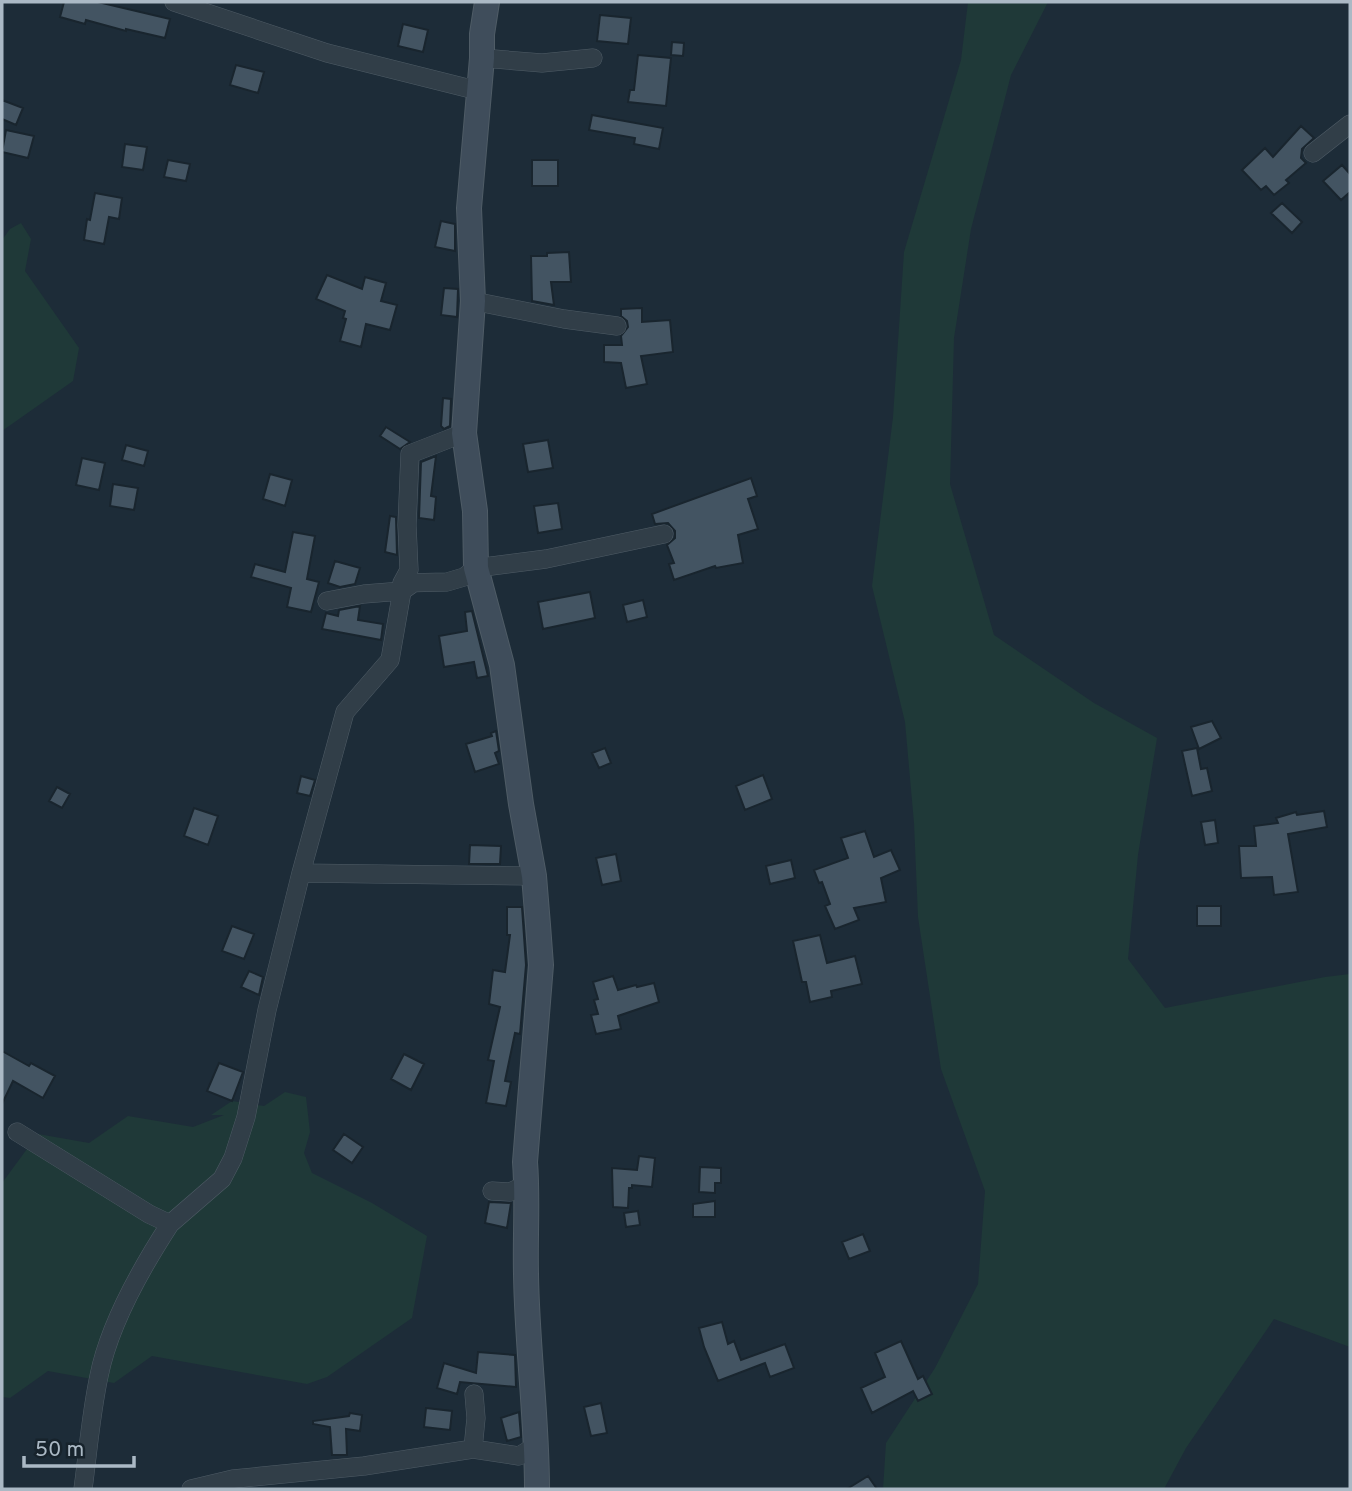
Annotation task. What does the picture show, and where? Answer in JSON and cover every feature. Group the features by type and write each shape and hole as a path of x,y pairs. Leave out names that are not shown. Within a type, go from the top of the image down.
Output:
{"street":[{"path":"174,2 327,53 467,88 480,83"},
{"path":"487,2 482,34 469,208 473,301 464,433 475,511 476,568 502,666 534,876 541,965 525,1161 526,1276 537,1445 537,1489"},
{"path":"482,58 542,63 593,58"},
{"path":"1313,153 1350,124"},
{"path":"473,301 564,319 617,326"},
{"path":"83,1489 95,1397 108,1346 137,1283 170,1224 222,1179 233,1158 246,1117 267,1010 345,712 390,660 402,587 409,569 407,525 410,454 464,433"},
{"path":"327,601 402,587 447,583 464,577 476,568 546,559 664,534"},
{"path":"301,873 534,876"},
{"path":"17,1132 149,1214 170,1224"},
{"path":"492,1192 510,1192 527,1184"},
{"path":"473,1449 476,1418 474,1394"},
{"path":"191,1489 233,1479 364,1466 473,1449 519,1456 537,1445"}],"green space":[{"path":"968,2 1048,2 1011,75 971,229 954,338 950,484 994,635 1094,703 1157,738 1138,855 1128,959 1165,1008 1350,974 1350,1347 1274,1319 1186,1448 1164,1489 883,1489 886,1443 935,1368 978,1284 985,1191 941,1069 918,917 914,823 905,722 872,586 893,417 904,252 961,60"},
{"path":"21,223 31,239 25,271 79,348 73,381 2,431 2,240 10,229"},
{"path":"285,1092 306,1097 310,1132 304,1153 312,1173 372,1203 427,1236 412,1318 327,1377 307,1384 152,1356 114,1383 48,1371 10,1398 2,1397 2,1183 38,1134 89,1143 128,1116 193,1127 224,1115 211,1115 232,1101 264,1106"}],"building":[{"path":"64,2 98,2 170,19 165,38 86,20 85,24 60,17"},
{"path":"600,15 631,18 628,44 597,41"},
{"path":"403,24 428,30 423,52 398,46"},
{"path":"672,42 684,43 683,56 671,55"},
{"path":"638,55 671,58 666,106 628,102 630,90 634,90"},
{"path":"236,65 264,72 258,93 230,85"},
{"path":"2,100 23,108 16,125 2,119"},
{"path":"592,115 663,128 659,149 634,144 635,138 589,130"},
{"path":"1301,126 1314,138 1302,149 1301,158 1306,163 1286,180 1289,183 1274,195 1266,186 1261,190 1242,170 1265,148 1273,157"},
{"path":"6,130 34,136 28,158 2,152"},
{"path":"125,144 147,147 143,170 122,167"},
{"path":"168,160 190,164 186,181 164,177"},
{"path":"532,160 558,160 558,186 532,186"},
{"path":"1342,165 1350,174 1350,192 1341,200 1323,181"},
{"path":"95,193 122,198 119,219 109,217 104,244 84,240"},
{"path":"1282,203 1302,222 1292,233 1271,213"},
{"path":"441,221 455,224 455,251 435,247"},
{"path":"569,252 571,282 551,282 554,305 532,301 531,256"},
{"path":"327,275 362,289 365,277 386,283 381,301 397,305 390,330 366,324 361,347 340,341 346,319 343,318 345,311 316,299"},
{"path":"444,288 458,289 457,317 441,315"},
{"path":"642,308 642,322 670,320 673,352 641,356 647,384 626,388 621,363 604,362 604,345 622,345 621,336 628,327 627,321 621,316 621,309"},
{"path":"443,398 451,399 450,426 444,429 441,426"},
{"path":"386,427 410,442 400,449 380,436"},
{"path":"548,440 553,468 528,472 523,444"},
{"path":"126,445 148,451 144,466 122,460"},
{"path":"436,456 431,496 436,497 434,520 419,518 421,462"},
{"path":"82,458 105,463 99,490 76,485"},
{"path":"270,474 292,480 285,506 263,499"},
{"path":"751,478 757,496 748,499 758,529 738,535 743,563 715,566 674,580 669,564 674,563 667,545 675,538 675,531 668,523 655,524 652,514"},
{"path":"113,484 138,488 134,510 110,506"},
{"path":"558,503 562,529 538,533 534,506"},
{"path":"390,516 396,517 397,555 385,552"},
{"path":"293,532 315,536 307,579 319,582 311,612 287,607 291,588 251,577 255,564 285,572"},
{"path":"335,561 360,568 355,584 340,587 328,583"},
{"path":"590,592 595,618 543,629 538,602"},
{"path":"643,600 647,617 627,622 623,605"},
{"path":"360,606 358,620 383,624 381,640 322,629 326,613 338,616 339,610"},
{"path":"472,611 488,676 477,678 474,662 444,667 439,636 467,631 465,612"},
{"path":"1212,721 1221,738 1199,749 1191,727"},
{"path":"496,731 499,751 495,753 499,764 475,772 466,744 492,736 491,733"},
{"path":"605,748 611,763 599,768 592,753"},
{"path":"1197,748 1201,769 1207,768 1212,791 1192,796 1182,751"},
{"path":"763,775 772,799 745,810 736,786"},
{"path":"301,776 315,780 310,796 297,793"},
{"path":"57,787 70,794 62,808 49,801"},
{"path":"194,808 218,816 208,845 184,836"},
{"path":"1324,811 1327,827 1288,834 1298,892 1274,895 1272,877 1241,878 1239,846 1256,846 1254,826 1278,823 1276,818 1296,812 1297,815"},
{"path":"1215,820 1218,843 1205,845 1201,822"},
{"path":"865,831 874,857 891,850 900,870 881,878 886,902 854,908 859,920 835,929 825,906 830,904 822,882 819,883 814,870 848,858 841,838"},
{"path":"470,845 501,846 500,864 469,864"},
{"path":"616,854 621,881 602,885 596,858"},
{"path":"791,860 795,878 770,884 766,866"},
{"path":"1197,906 1221,906 1221,926 1197,926"},
{"path":"507,907 522,907 526,965 520,1034 515,1033 505,1081 511,1082 506,1106 486,1103 494,1061 488,1060 500,1007 489,1004 493,970 505,972 510,935 507,935"},
{"path":"232,926 254,934 244,959 222,951"},
{"path":"820,935 827,963 855,956 862,984 831,991 832,997 810,1002 806,982 802,982 793,941"},
{"path":"249,971 263,977 259,995 241,987"},
{"path":"613,976 618,990 654,983 659,1002 618,1016 621,1029 596,1034 591,1015 598,1014 594,1000 598,999 593,982"},
{"path":"2,1051 55,1076 43,1098 13,1081 2,1104"},
{"path":"404,1054 424,1064 411,1090 391,1079"},
{"path":"219,1063 243,1072 232,1101 207,1091"},
{"path":"344,1134 363,1147 352,1163 333,1150"},
{"path":"639,1156 655,1158 652,1187 632,1185 632,1188 629,1188 628,1208 613,1207 612,1168 637,1170"},
{"path":"700,1167 721,1168 721,1183 715,1183 715,1193 699,1192"},
{"path":"715,1201 715,1217 693,1217 693,1204"},
{"path":"489,1202 511,1203 507,1228 485,1223"},
{"path":"638,1211 640,1225 626,1227 624,1213"},
{"path":"863,1234 870,1251 849,1259 842,1242"},
{"path":"722,1322 728,1344 734,1341 741,1360 785,1344 794,1368 770,1377 765,1363 718,1381 699,1328"},
{"path":"901,1341 918,1379 923,1376 932,1394 918,1401 913,1391 872,1413 861,1388 885,1377 875,1353"},
{"path":"478,1352 515,1355 516,1387 460,1382 457,1394 437,1388 444,1363 476,1373"},
{"path":"601,1403 607,1433 591,1436 584,1407"},
{"path":"426,1408 452,1411 450,1430 424,1427"},
{"path":"519,1412 521,1437 507,1441 501,1418"},
{"path":"350,1413 362,1415 360,1431 346,1429 347,1455 332,1455 330,1427 313,1424 313,1421 349,1416"},
{"path":"868,1476 877,1489 847,1489"}]}
